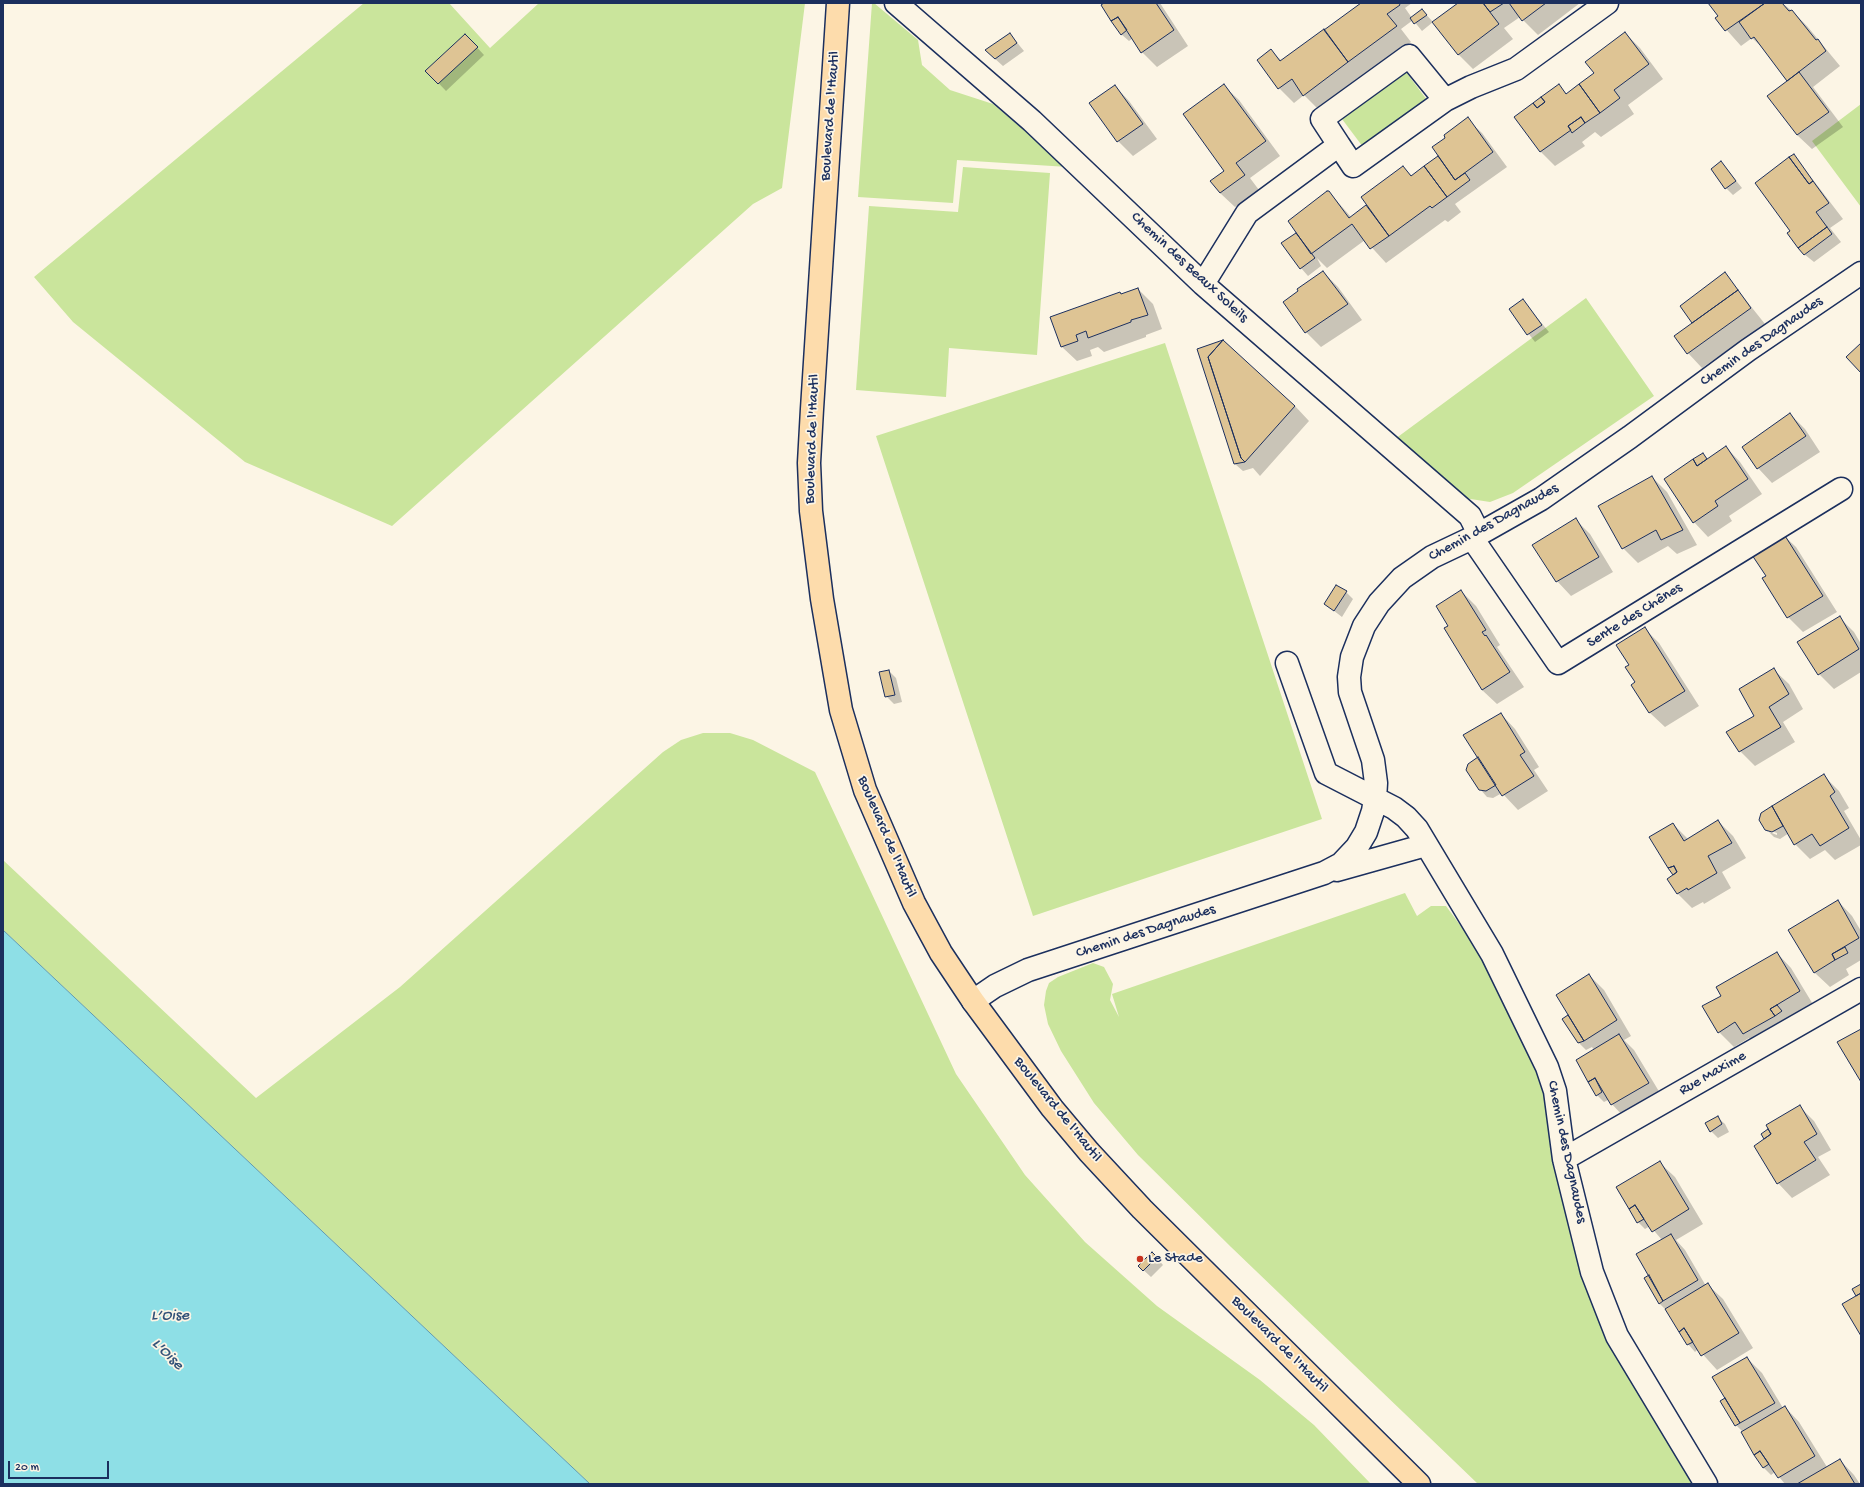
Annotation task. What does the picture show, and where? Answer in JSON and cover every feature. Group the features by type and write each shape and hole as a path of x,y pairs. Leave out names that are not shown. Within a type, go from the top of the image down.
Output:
{"main road":[{"name":"Boulevard de l'Hautil","path":"838,3 809,463 811,511 822,599 841,710 865,790 914,903 941,953 973,1001 1034,1084 1089,1152 1142,1209 1419,1484"}],"street":[{"name":"Chemin des Beaux Soleils","path":"896,3 1032,121 1203,284 1470,516 1476,536"},
{"path":"1445,100 1409,56 1322,119 1353,166 1445,100 1470,87 1516,69 1607,3"},
{"path":"1203,284 1247,214 1339,146"},
{"name":"Chemin des Dagnaudes","path":"1324,873 1341,864 1357,848 1366,832 1373,811 1376,783 1373,760 1350,692 1349,677 1352,657 1357,643 1364,626 1379,603 1402,578 1432,557 1476,536 1541,499 1630,437 1748,350 1861,273"},
{"name":"Sente des Chênes","path":"1476,536 1558,663 1841,489"},
{"path":"1287,663 1326,773 1375,799"},
{"name":"Chemin des Dagnaudes","path":"1375,799 1406,817 1417,829 1492,954 1547,1067 1555,1091 1564,1159 1592,1272 1617,1336 1706,1484"},
{"name":"Chemin des Dagnaudes","path":"973,1001 995,986 1028,970 1324,873 1426,845"},
{"name":"Rue Maxime","path":"1564,1159 1861,989"}],"green space":[{"path":"364,3 449,3 490,48 539,3 805,3 782,188 753,204 392,526 245,462 73,322 34,277"},
{"path":"872,3 874,3 918,40 922,65 950,90 993,104 1068,167 957,160 953,203 858,197"},
{"path":"1403,68 1427,100 1363,147 1339,115"},
{"path":"1861,104 1861,207 1812,141"},
{"path":"963,167 1050,173 1037,355 949,348 946,397 856,390 869,206 958,212"},
{"path":"1586,298 1654,396 1513,493 1490,502 1464,498 1395,439"},
{"path":"1165,343 1322,819 1033,916 876,436"},
{"path":"703,733 730,733 753,740 815,772 956,1074 1025,1175 1085,1242 1157,1306 1260,1380 1314,1425 1371,1484 590,1484 3,930 3,860 256,1098 400,987 663,752 681,740"},
{"path":"1405,893 1417,916 1431,906 1446,906 1485,959 1540,1074 1546,1096 1582,1274 1607,1342 1693,1484 1478,1484 1231,1247 1138,1155 1094,1103 1061,1051 1048,1024 1044,1005 1049,983 1058,977 1093,963 1104,967 1113,984 1110,1000 1119,1017 1112,994"}],"water":[{"name":"L’Oise","path":"3,930 590,1484 3,1484"}],"building":[{"path":"1104,3 1156,3 1174,30 1141,53 1118,17 1111,21 1101,5"},
{"path":"1361,3 1399,3 1400,5 1387,14 1397,26 1348,62 1324,30"},
{"path":"1458,3 1483,3 1499,24 1458,55 1432,22"},
{"path":"1483,3 1504,3 1490,12"},
{"path":"1509,3 1546,3 1522,21"},
{"path":"1708,3 1765,3 1725,31 1715,18 1718,16"},
{"path":"1765,3 1782,3 1789,11 1792,10 1816,40 1818,39 1826,51 1787,81 1754,37 1751,39 1739,22"},
{"path":"1422,9 1427,15 1414,24 1410,18"},
{"path":"1118,17 1127,30 1121,35 1111,21"},
{"path":"1324,29 1348,62 1303,96 1292,79 1278,89 1257,60 1271,49 1280,61"},
{"path":"1625,32 1649,64 1614,90 1620,98 1600,113 1579,84 1594,73 1585,62"},
{"path":"1010,33 1017,43 995,59 985,50"},
{"path":"465,34 478,47 438,84 425,71"},
{"path":"1799,72 1829,112 1797,135 1767,96"},
{"path":"1224,84 1266,141 1236,163 1245,175 1220,193 1210,181 1224,171 1183,114"},
{"path":"1559,84 1566,94 1579,84 1600,113 1585,123 1581,117 1568,126 1571,130 1540,152 1514,117 1533,103 1537,108 1545,102 1541,97"},
{"path":"1115,85 1143,124 1117,142 1089,103"},
{"path":"1541,97 1545,102 1537,108 1533,103"},
{"path":"1468,117 1493,152 1455,180 1432,147 1445,138 1444,135"},
{"path":"1581,117 1585,123 1572,133 1568,126"},
{"path":"1794,154 1813,181 1809,184 1789,157"},
{"path":"1438,156 1455,180 1465,173 1470,180 1447,197 1424,166"},
{"path":"1789,157 1809,184 1813,181 1829,203 1816,212 1827,227 1798,248 1787,233 1790,231 1755,183"},
{"path":"1721,161 1736,181 1725,189 1711,169"},
{"path":"1403,166 1411,176 1424,166 1447,197 1432,208 1430,206 1389,236 1361,197"},
{"path":"1329,191 1349,218 1366,205 1389,236 1370,249 1352,224 1311,254 1288,221"},
{"path":"1827,227 1832,234 1804,255 1798,248"},
{"path":"1296,233 1315,258 1300,269 1281,243"},
{"path":"1323,271 1348,304 1305,333 1283,302 1298,291 1297,289"},
{"path":"1725,272 1738,290 1692,323 1680,306"},
{"path":"1138,288 1148,315 1131,320 1131,322 1088,338 1086,331 1076,335 1078,341 1061,347 1050,317 1120,292 1121,294"},
{"path":"1738,290 1751,308 1687,354 1674,336"},
{"path":"1523,299 1542,325 1527,335 1509,309"},
{"path":"1223,340 1208,357 1241,458 1245,462 1234,464 1197,349"},
{"path":"1223,340 1295,406 1245,462 1241,458 1208,357"},
{"path":"1861,343 1861,373 1846,357"},
{"path":"1790,413 1806,436 1757,469 1742,447"},
{"path":"1726,446 1748,479 1715,501 1718,506 1693,523 1664,479 1693,459 1697,466"},
{"path":"1703,453 1707,459 1697,466 1693,459"},
{"path":"1652,476 1683,530 1661,540 1656,530 1622,549 1598,506"},
{"path":"1576,518 1599,557 1556,582 1532,545"},
{"path":"1782,531 1823,596 1787,618 1762,578 1766,576 1750,552"},
{"path":"1336,585 1347,591 1334,611 1324,604"},
{"path":"1461,590 1486,630 1482,632 1485,636 1486,635 1510,672 1482,690 1444,628 1448,626 1436,606"},
{"path":"1840,616 1859,649 1818,675 1797,642"},
{"path":"1645,627 1685,691 1649,713 1631,685 1635,682 1625,667 1629,665 1616,645"},
{"path":"1774,668 1789,694 1769,707 1781,727 1739,752 1726,732 1754,716 1739,689"},
{"path":"889,670 895,695 885,697 879,672"},
{"path":"1501,713 1525,752 1520,755 1534,776 1502,796 1463,735"},
{"path":"1478,757 1496,785 1486,791 1479,790 1466,770 1468,764"},
{"path":"1824,774 1835,792 1830,796 1849,828 1820,846 1812,834 1794,845 1772,806"},
{"path":"1772,806 1783,826 1772,832 1765,830 1759,820 1761,813"},
{"path":"1718,820 1732,843 1708,856 1717,873 1688,890 1687,888 1677,894 1667,879 1677,872 1674,866 1668,868 1649,837 1673,823 1684,841"},
{"path":"1674,866 1677,872 1673,875 1668,868"},
{"path":"1838,900 1859,938 1832,954 1835,960 1814,973 1788,930"},
{"path":"1845,947 1848,953 1835,960 1832,954"},
{"path":"1777,952 1800,991 1770,1009 1775,1016 1743,1034 1735,1022 1718,1033 1702,1006 1721,996 1716,987"},
{"path":"1589,974 1617,1020 1584,1041 1556,995"},
{"path":"1777,1005 1782,1011 1775,1016 1770,1009"},
{"path":"1568,1015 1584,1041 1578,1043 1562,1019"},
{"path":"1861,1029 1861,1082 1837,1042"},
{"path":"1619,1034 1649,1083 1611,1105 1595,1078 1588,1082 1576,1060"},
{"path":"1595,1078 1602,1092 1596,1096 1588,1082"},
{"path":"1800,1105 1817,1134 1804,1142 1816,1160 1777,1184 1754,1146 1771,1134 1766,1125"},
{"path":"1718,1116 1722,1124 1710,1132 1705,1123"},
{"path":"1768,1129 1771,1134 1764,1139 1761,1134"},
{"path":"1660,1161 1689,1209 1652,1232 1635,1205 1629,1209 1616,1187"},
{"path":"1635,1205 1644,1219 1637,1223 1629,1209"},
{"path":"1671,1234 1698,1280 1663,1301 1636,1254"},
{"path":"1152,1252 1157,1257 1143,1271 1138,1266"},
{"path":"1649,1275 1663,1301 1659,1304 1644,1278"},
{"path":"1708,1283 1739,1333 1701,1356 1684,1328 1679,1332 1665,1309"},
{"path":"1861,1284 1861,1293 1856,1296 1852,1289"},
{"path":"1861,1293 1861,1336 1842,1304"},
{"path":"1684,1328 1693,1342 1687,1345 1679,1332"},
{"path":"1747,1357 1775,1403 1740,1423 1712,1377"},
{"path":"1725,1398 1740,1423 1735,1426 1720,1401"},
{"path":"1785,1406 1815,1456 1778,1478 1760,1451 1754,1455 1741,1432"},
{"path":"1760,1451 1769,1464 1763,1468 1754,1455"},
{"path":"1840,1459 1855,1484 1797,1484"}],"place":[{"name":"Le Stade","path":"1140,1259"}],"water label":[{"name":"L'Oise","path":"167,1355"}]}
